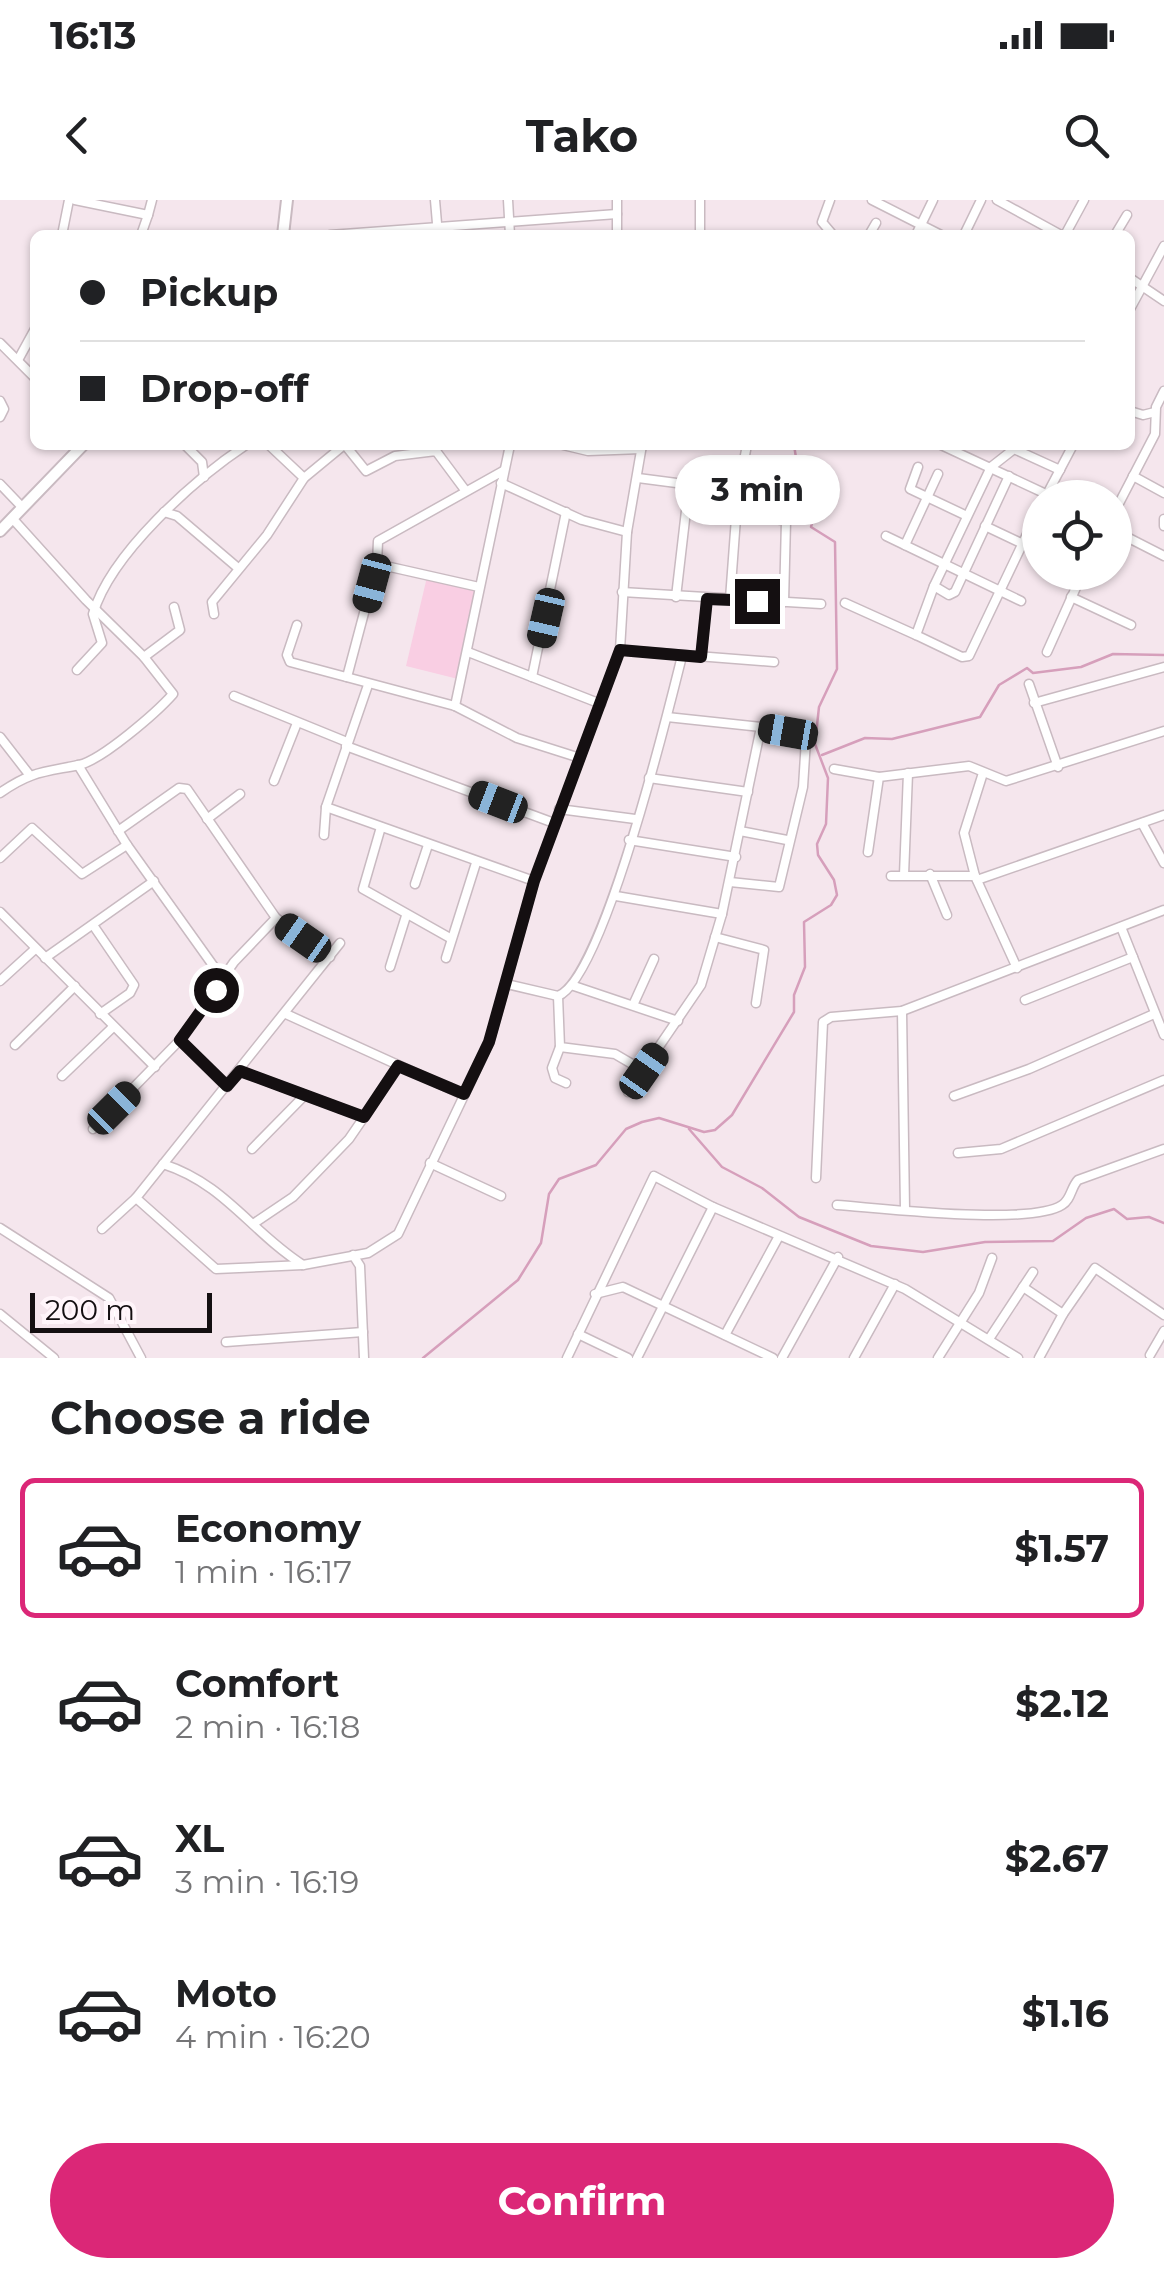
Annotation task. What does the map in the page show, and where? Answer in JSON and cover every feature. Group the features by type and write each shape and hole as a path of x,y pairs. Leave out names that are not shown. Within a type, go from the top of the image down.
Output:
{"street":[{"path":"63,230 72,200 148,215"},
{"path":"143,230 152,200"},
{"path":"284,230 287,200"},
{"path":"435,200 438,230"},
{"path":"508,200 510,230"},
{"path":"616,230 617,200"},
{"path":"700,200 700,230"},
{"path":"828,230 822,222 830,200"},
{"path":"872,200 931,230"},
{"path":"918,230 933,200"},
{"path":"966,230 981,200"},
{"path":"1066,230 1084,200"},
{"path":"1001,201 1044,230"},
{"path":"444,230 509,220 617,214"},
{"path":"1118,230 1127,215"},
{"path":"872,230 876,223"},
{"path":"1135,299 1164,246"},
{"path":"1135,281 1162,296"},
{"path":"18,360 30,335"},
{"path":"0,343 30,373"},
{"path":"1131,480 1154,434 1156,412 1164,391"},
{"path":"0,401 4,409 0,417"},
{"path":"1135,413 1156,412"},
{"path":"0,531 77,450"},
{"path":"190,450 202,462 217,465"},
{"path":"76,670 102,642 95,608 107,584 164,512 239,450"},
{"path":"274,450 304,478"},
{"path":"214,614 212,602 304,478 338,450"},
{"path":"348,450 366,471 396,456 436,451 465,490"},
{"path":"455,706 509,450"},
{"path":"136,1198 216,1270 303,1264 368,1253 398,1234 489,1042 534,881 620,650 627,532 642,450"},
{"path":"730,600 738,491 746,450"},
{"path":"952,450 1022,483"},
{"path":"916,634 934,586 991,467 1015,450"},
{"path":"1018,450 1060,470"},
{"path":"1055,480 1070,450"},
{"path":"202,462 204,477"},
{"path":"918,467 909,488 967,516"},
{"path":"347,678 377,564 378,541 504,471"},
{"path":"905,545 938,474"},
{"path":"934,586 952,596 1009,476"},
{"path":"1133,476 1164,493"},
{"path":"638,478 738,491"},
{"path":"502,483 566,512 627,532"},
{"path":"0,484 22,506"},
{"path":"676,597 689,485"},
{"path":"179,499 184,522"},
{"path":"736,511 786,521 784,602"},
{"path":"164,512 184,522 238,568"},
{"path":"532,677 566,512"},
{"path":"0,793 28,774 78,765 99,754 170,698 172,690 12,518"},
{"path":"986,526 1022,544"},
{"path":"886,536 1021,601"},
{"path":"1132,539 1164,556"},
{"path":"845,603 966,658 1022,546"},
{"path":"377,564 479,587"},
{"path":"1047,652 1074,590"},
{"path":"622,592 821,604"},
{"path":"1071,597 1131,625"},
{"path":"701,657 707,599"},
{"path":"144,657 180,630 174,608"},
{"path":"298,625 288,660 455,706 517,738 580,758"},
{"path":"620,650 774,662"},
{"path":"468,652 601,704"},
{"path":"507,984 558,996 574,986 616,896 682,656"},
{"path":"1034,703 1164,667"},
{"path":"1029,684 1058,767"},
{"path":"324,835 326,806 368,685"},
{"path":"234,696 554,823"},
{"path":"667,716 761,727 806,740 803,787 777,890 730,882"},
{"path":"274,782 297,723"},
{"path":"628,1092 701,986 736,857 761,727"},
{"path":"834,769 879,777 969,766 1006,782 1164,731"},
{"path":"0,737 28,774"},
{"path":"78,765 127,844 222,978"},
{"path":"904,875 908,772"},
{"path":"983,773 964,833 976,878 1017,968"},
{"path":"868,852 879,777"},
{"path":"649,778 748,792"},
{"path":"118,830 181,787 208,819 276,918 330,957"},
{"path":"208,819 240,794"},
{"path":"326,806 534,881"},
{"path":"559,810 635,818"},
{"path":"891,876 976,878 1164,815"},
{"path":"1142,823 1164,863"},
{"path":"381,827 362,889 450,938"},
{"path":"0,858 32,828 82,874 127,844"},
{"path":"740,831 788,840"},
{"path":"629,840 736,857"},
{"path":"415,884 428,845"},
{"path":"446,958 476,863"},
{"path":"930,874 948,916"},
{"path":"45,958 154,881"},
{"path":"616,896 722,914"},
{"path":"816,1178 823,1022 830,1017 902,1011 1164,910"},
{"path":"0,912 155,1067"},
{"path":"390,967 406,916"},
{"path":"93,1129 180,1040 222,978 276,918"},
{"path":"93,925 134,985 130,993 100,1014"},
{"path":"1121,927 1164,1034"},
{"path":"716,937 764,950 756,1003"},
{"path":"102,1229 136,1198 340,943"},
{"path":"0,981 34,950"},
{"path":"1025,1000 1132,957"},
{"path":"634,1003 654,960"},
{"path":"15,1045 75,986"},
{"path":"574,986 634,1003 678,1021"},
{"path":"558,996 560,1046 552,1068 555,1078 566,1083"},
{"path":"902,1011 905,1210"},
{"path":"286,1014 464,1094"},
{"path":"954,1096 1029,1069 1154,1014"},
{"path":"62,1076 112,1028"},
{"path":"180,1040 227,1086"},
{"path":"560,1046 614,1054 644,1071"},
{"path":"253,1224 294,1197 364,1117 398,1066"},
{"path":"240,1071 364,1117"},
{"path":"958,1153 1001,1149 1164,1080"},
{"path":"252,1149 305,1095"},
{"path":"837,1205 986,1216 1054,1208 1066,1202 1078,1180 1164,1148"},
{"path":"430,1163 501,1196"},
{"path":"163,1164 212,1185 303,1264"},
{"path":"566,1358 654,1176 713,1207 895,1284 962,1320 1018,1358"},
{"path":"637,1358 713,1207"},
{"path":"0,1228 28,1242 109,1298 138,1357"},
{"path":"725,1335 778,1236"},
{"path":"353,1255 360,1266 364,1358"},
{"path":"782,1358 838,1258"},
{"path":"938,1358 962,1320 992,1258"},
{"path":"1038,1358 1095,1268 1164,1315"},
{"path":"990,1339 1033,1272"},
{"path":"854,1358 895,1284"},
{"path":"595,1294 623,1287 774,1358"},
{"path":"1023,1287 1063,1314"},
{"path":"0,1314 54,1358"},
{"path":"1163,1358 1148,1356 1164,1330"},
{"path":"226,1342 363,1332"},
{"path":"578,1334 628,1358"}],"shaded area":[{"path":"427,577 480,590 458,679 406,666"}],"waterway":[{"path":"423,1358 518,1280 541,1243 549,1194 559,1179 596,1165 626,1129 642,1122 659,1118 704,1132 715,1130 732,1115 794,1012 794,995 805,967 804,922 831,905 837,895 834,880 818,855 817,844 826,824 828,778 815,744 819,707 837,669 835,542 811,527 820,491 797,464 795,450"},
{"path":"822,755 865,738 892,739 980,717 999,685 1027,668 1033,673 1081,667 1113,654 1164,655"},
{"path":"689,1129 722,1167 762,1188 799,1217 871,1246 923,1252 985,1242 1053,1241 1086,1218 1114,1209 1127,1219 1149,1217 1164,1223"}],"route":[{"path":"216,990 180,1040 227,1086 240,1071 364,1117 398,1066 464,1094 489,1042 534,881 620,650 701,657 707,599 757,601"}]}
